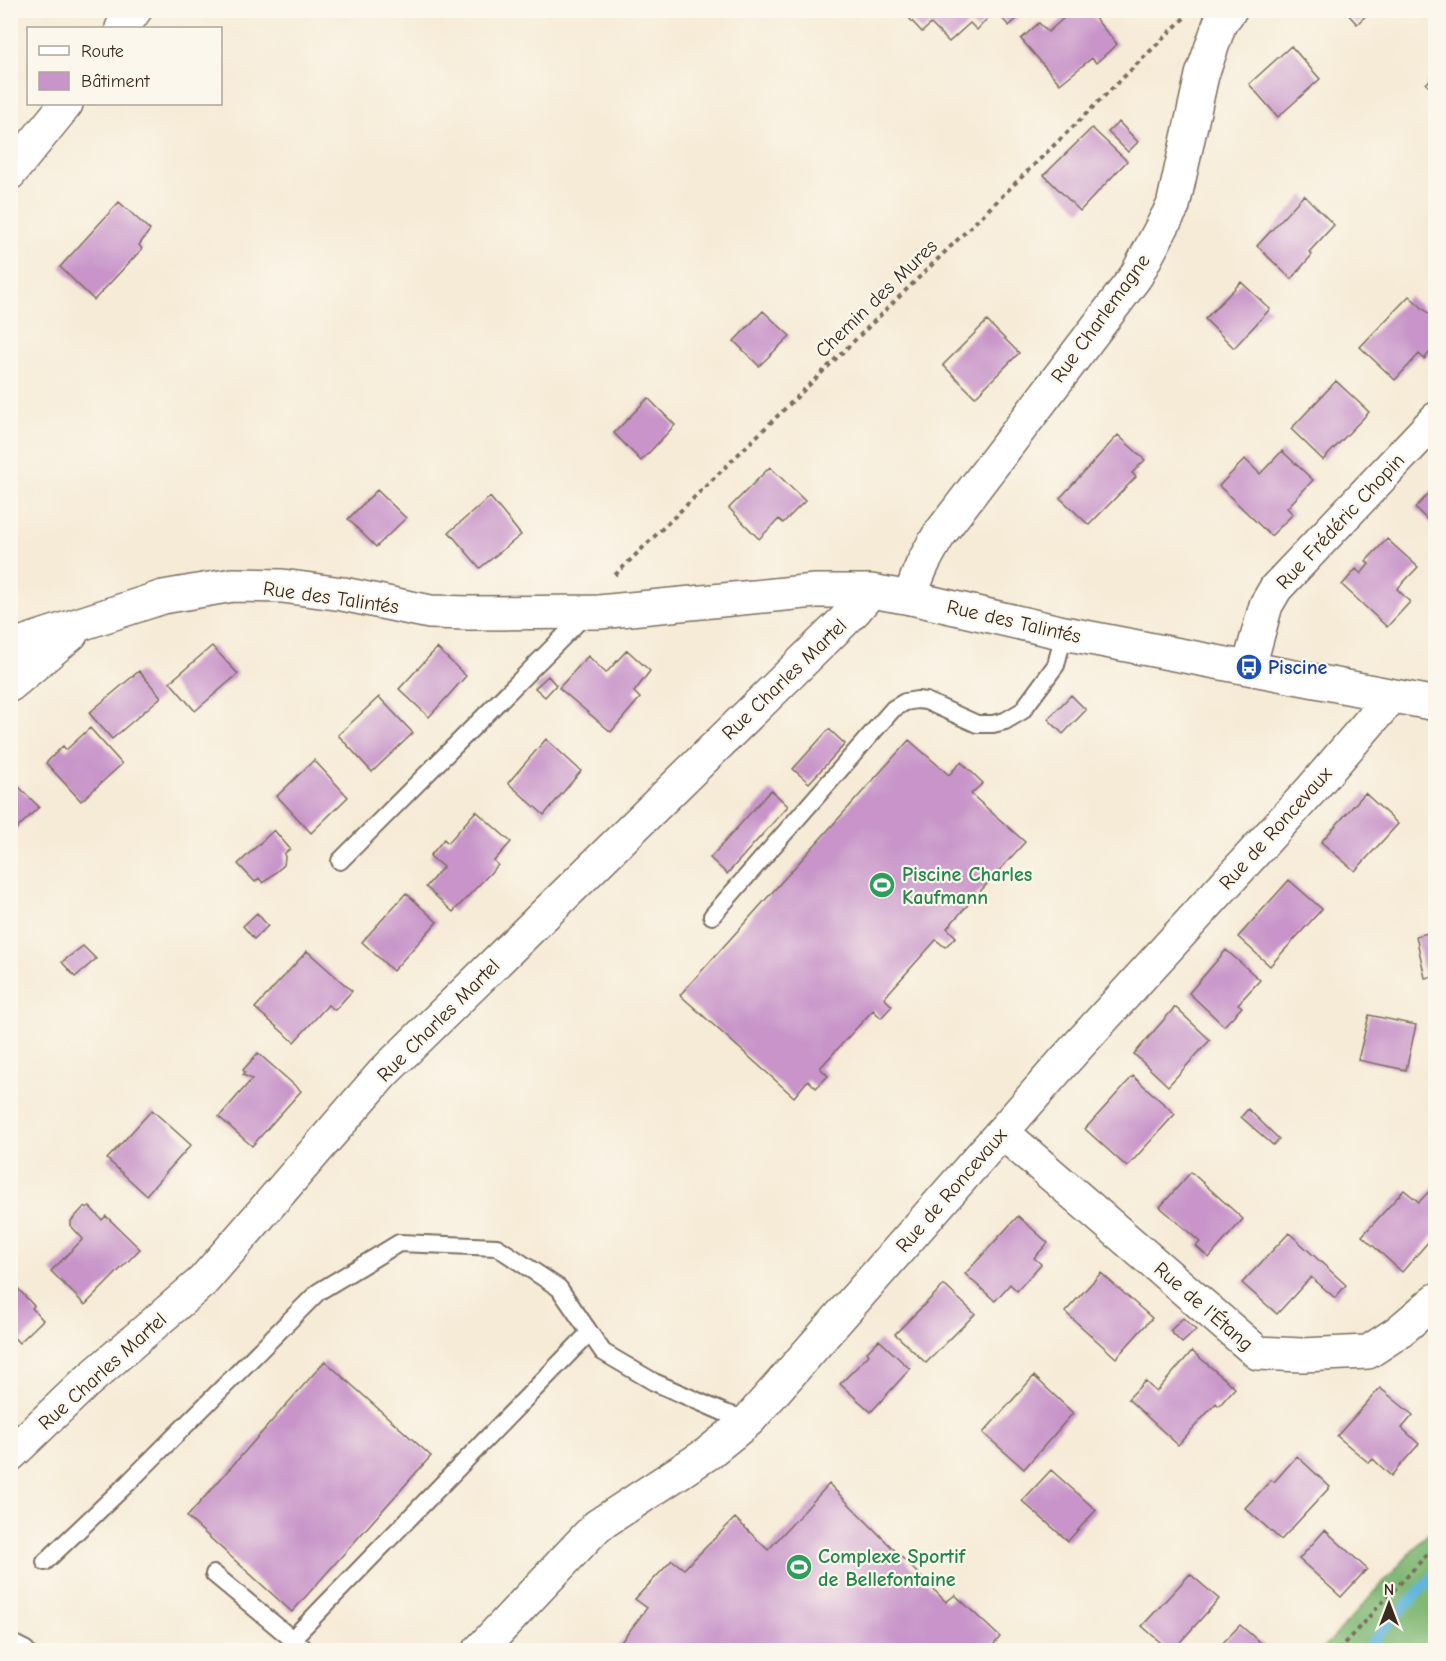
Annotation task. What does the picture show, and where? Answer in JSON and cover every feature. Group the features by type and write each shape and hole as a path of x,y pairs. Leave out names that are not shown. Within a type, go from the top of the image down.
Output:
{"street":[{"path":"123,27 135,10"},
{"name":"Rue Charlemagne","path":"911,598 914,582 924,559 939,535 1136,276 1173,206 1202,75 1220,22 1230,10"},
{"path":"10,173 65,105"},
{"name":"Rue Frédéric Chopin","path":"1249,667 1266,605 1276,588 1436,419"},
{"name":"Rue des Talintés","path":"10,647 163,597 232,585 282,586 313,590 430,612 588,612 815,591 871,591 1064,633 1436,704"},
{"name":"Rue Charles Martel","path":"10,1455 83,1385 203,1281 383,1073 854,611 871,591"},
{"path":"10,685 85,622"},
{"name":"Rue de Roncevaux","path":"480,1650 597,1526 707,1454 749,1420 1002,1132 1312,789 1392,696"},
{"name":"Rue de l'Étang","path":"1002,1132 1258,1353 1302,1355 1368,1352 1397,1333 1436,1300"}],"lane":[{"path":"340,861 588,612"},
{"path":"712,916 893,709 905,702 917,700 926,701 977,724 1005,721 1022,711 1056,665 1064,633"},
{"path":"45,1562 128,1483 318,1292 399,1243 497,1247 559,1288 603,1353 654,1382 725,1413 749,1420"},
{"path":"292,1639 589,1333"},
{"path":"214,1574 306,1650"},
{"path":"10,1642 26,1650"}],"path":[{"name":"Chemin des Mures","path":"588,612 602,587 1191,10"},
{"path":"1338,1650 1436,1545"}],"green space":[{"path":"1435,1526 1435,1650 1322,1650"}],"building":[{"path":"915,10 980,10 988,18 977,30 970,23 949,42 931,24 922,32 908,17"},
{"path":"1000,10 1026,10 1009,26 997,13"},
{"path":"1073,10 1088,10 1117,44 1096,63 1092,58 1060,84 1021,39 1039,23 1048,32"},
{"path":"1344,10 1372,10 1357,24"},
{"path":"1291,46 1320,79 1278,117 1249,84"},
{"path":"1436,74 1436,93 1426,84"},
{"path":"1119,122 1138,142 1128,152 1108,132"},
{"path":"1092,128 1127,161 1080,211 1044,175"},
{"path":"1304,195 1334,225 1309,252 1312,255 1291,279 1257,246"},
{"path":"119,202 150,230 139,245 142,249 94,300 60,267"},
{"path":"10,225 18,230 18,245 10,239"},
{"path":"1241,282 1270,309 1234,348 1205,319"},
{"path":"1409,296 1436,320 1436,346 1424,359 1419,354 1395,380 1360,347"},
{"path":"763,311 790,336 759,366 734,341"},
{"path":"987,321 1019,353 975,397 943,365"},
{"path":"1336,381 1369,412 1323,460 1291,429"},
{"path":"648,398 675,425 641,461 614,433"},
{"path":"1118,435 1145,460 1132,473 1136,477 1089,525 1060,498"},
{"path":"1282,451 1313,480 1287,508 1293,514 1271,536 1219,486 1245,459 1260,474"},
{"path":"770,467 805,501 783,523 779,519 759,539 729,508"},
{"path":"1436,486 1436,528 1415,508"},
{"path":"377,490 406,518 376,547 348,519"},
{"path":"490,497 521,535 480,568 449,532"},
{"path":"1387,539 1418,567 1397,589 1410,602 1387,627 1342,585 1356,569 1361,574 1369,564 1366,561"},
{"path":"212,646 238,674 195,711 170,682"},
{"path":"437,648 466,676 429,717 399,689"},
{"path":"627,650 650,671 634,692 640,698 611,732 559,688 588,656 606,673"},
{"path":"139,671 161,697 112,739 89,713"},
{"path":"548,676 556,685 545,697 535,688"},
{"path":"1071,695 1086,710 1063,734 1048,719"},
{"path":"379,697 413,733 372,772 338,735"},
{"path":"90,728 122,764 81,801 46,763 63,746 66,750"},
{"path":"829,729 845,744 809,783 793,769"},
{"path":"546,739 581,771 544,815 508,783"},
{"name":"Piscine Charles Kaufmann","path":"909,740 949,775 961,762 983,783 971,794 1025,842 947,928 956,937 945,947 936,940 884,998 892,1006 881,1018 873,1010 820,1068 828,1076 816,1088 808,1080 794,1097 680,995"},
{"path":"314,760 348,797 311,833 277,796"},
{"path":"10,778 39,807 10,835"},
{"path":"771,790 788,806 727,874 710,858"},
{"path":"1365,793 1398,824 1355,871 1321,842"},
{"path":"476,811 511,842 494,861 498,865 453,912 426,887 443,867 430,856 444,839 448,843"},
{"path":"274,830 290,849 284,854 284,865 263,883 259,878 255,882 238,864"},
{"path":"1289,880 1322,909 1270,966 1238,937"},
{"path":"406,893 437,922 393,971 362,942"},
{"path":"257,913 268,926 254,939 243,926"},
{"path":"1436,931 1436,976 1425,978 1416,936"},
{"path":"83,946 96,959 75,977 62,962"},
{"path":"1226,950 1260,980 1238,1004 1242,1007 1224,1026 1189,993"},
{"path":"307,951 352,991 335,1010 328,1005 294,1042 255,1008"},
{"path":"1175,1007 1210,1040 1168,1086 1134,1054"},
{"path":"1369,1015 1416,1025 1406,1070 1358,1060"},
{"path":"258,1053 301,1091 252,1146 219,1117 252,1079 243,1075 245,1072 243,1070"},
{"path":"1133,1076 1175,1114 1127,1167 1085,1129"},
{"path":"1248,1109 1279,1139 1273,1145 1241,1117"},
{"path":"152,1110 191,1145 146,1195 107,1159"},
{"path":"1191,1172 1243,1219 1209,1258 1196,1246 1200,1242 1160,1207"},
{"path":"1436,1184 1436,1233 1402,1272 1362,1236 1404,1190 1419,1202"},
{"path":"84,1207 90,1207 102,1220 106,1216 140,1249 85,1305 51,1271 83,1239 71,1226 71,1221"},
{"path":"1018,1216 1048,1243 1034,1258 1041,1264 1017,1291 1010,1284 995,1301 965,1274"},
{"path":"1289,1233 1346,1285 1335,1298 1311,1277 1277,1314 1242,1283"},
{"path":"1101,1273 1152,1318 1116,1358 1065,1312"},
{"path":"12,1282 34,1306 32,1308 43,1320 19,1343 10,1333"},
{"path":"944,1285 975,1314 926,1363 895,1334"},
{"path":"1183,1318 1196,1330 1182,1343 1170,1331"},
{"path":"879,1340 910,1369 871,1412 840,1384 869,1355 867,1352"},
{"path":"1192,1351 1235,1388 1219,1406 1216,1403 1178,1445 1128,1399 1145,1381 1156,1392"},
{"path":"325,1361 431,1456 292,1612 187,1517"},
{"path":"1034,1376 1073,1413 1024,1469 983,1433"},
{"path":"1380,1388 1413,1415 1402,1428 1419,1444 1391,1476 1373,1459 1369,1463 1337,1436"},
{"path":"1297,1456 1330,1487 1281,1540 1245,1508 1271,1480 1274,1482"},
{"path":"1051,1470 1096,1510 1068,1541 1022,1501"},
{"name":"Complexe Sportif de Bellefontaine","path":"829,1484 946,1602 955,1595 1000,1637 989,1650 615,1650 647,1608 635,1599 672,1560 684,1569 735,1518 768,1550"},
{"path":"1325,1530 1367,1569 1341,1597 1299,1559"},
{"path":"1190,1574 1219,1599 1173,1650 1169,1650 1142,1626"},
{"path":"1240,1625 1269,1650 1216,1650"}],"waterway":[{"path":"1365,1650 1436,1573"}],"place":[{"name":"Piscine","path":"1249,667"},
{"name":"Piscine Charles Kaufmann","path":"882,885"},
{"name":"Complexe Sportif de Bellefontaine","path":"799,1567"}]}
